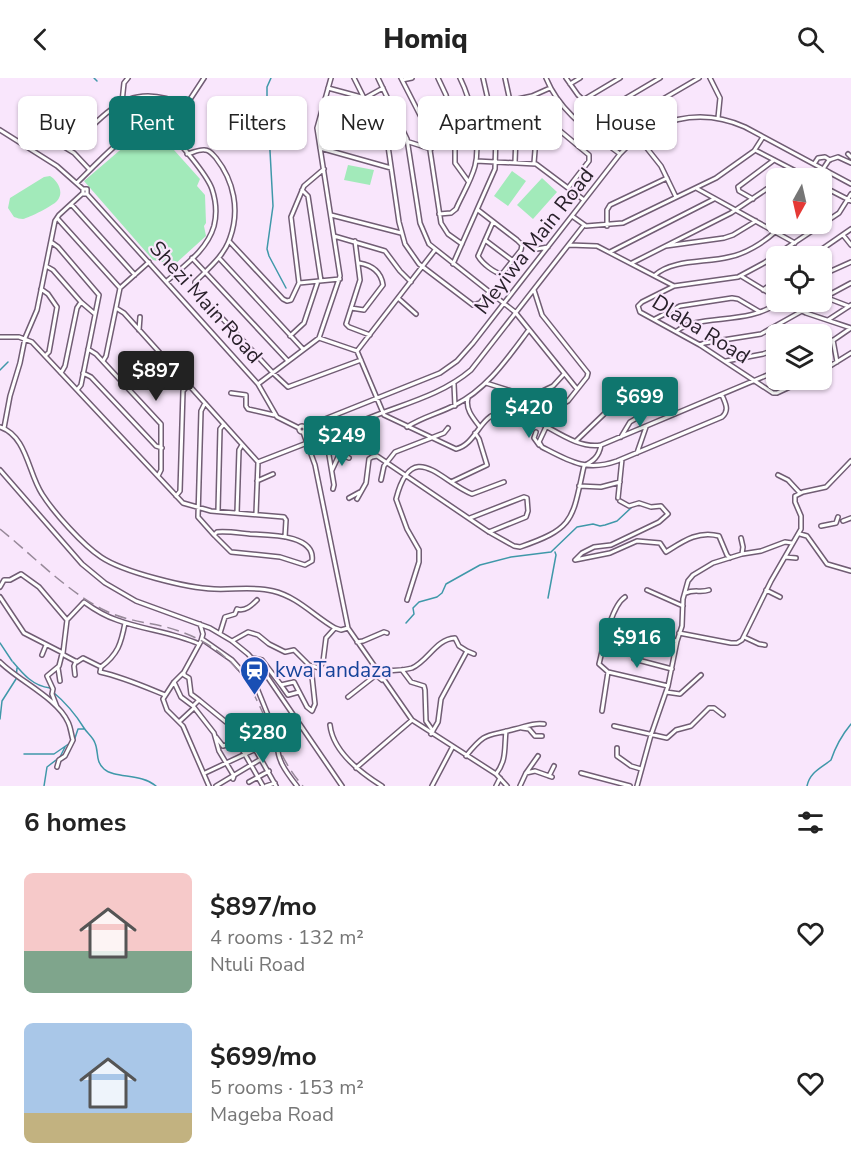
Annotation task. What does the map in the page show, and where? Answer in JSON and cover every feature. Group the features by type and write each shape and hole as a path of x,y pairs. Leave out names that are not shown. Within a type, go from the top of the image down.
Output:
{"street":[{"path":"123,96 124,83 128,78"},
{"path":"325,96 330,78"},
{"path":"354,78 364,96"},
{"path":"378,78 409,142 420,223 424,236 435,250 516,314 577,389"},
{"path":"412,78 402,79 418,111"},
{"path":"438,78 446,95 452,118 456,142 456,163 468,181"},
{"path":"439,214 451,213 456,209 476,161 476,136 460,78"},
{"path":"483,78 488,96"},
{"path":"505,78 509,96"},
{"path":"546,78 561,105 574,117"},
{"path":"566,78 580,96"},
{"path":"570,84 580,78"},
{"path":"590,96 620,78"},
{"path":"630,96 660,78"},
{"path":"668,96 699,78"},
{"path":"710,78 720,95 718,118"},
{"path":"192,96 202,79"},
{"path":"328,88 358,96"},
{"path":"369,96 383,88"},
{"path":"532,96 550,88"},
{"path":"137,96 142,94 161,96"},
{"path":"97,124 109,113"},
{"name":"Meyiwa Main Road","path":"677,119 696,116 737,123 820,168"},
{"path":"319,120 317,128 319,141"},
{"name":"Shezi Main Road","path":"0,130 57,166 77,183 258,384 274,415"},
{"path":"562,133 590,157 568,188"},
{"path":"572,216 584,225 607,226 623,223 716,178 755,150 763,137"},
{"path":"409,142 418,145"},
{"path":"69,150 90,170"},
{"path":"77,183 113,150"},
{"path":"167,281 207,242 212,232 216,207 209,182 184,150"},
{"path":"258,384 319,338 340,279 320,150"},
{"path":"327,150 392,168"},
{"path":"389,150 401,233 408,249 422,267 473,305 478,305 489,292"},
{"path":"431,150 439,214 445,230 462,244"},
{"path":"453,264 494,172 496,150"},
{"path":"515,150 515,162"},
{"path":"534,163 535,150"},
{"path":"615,150 620,154"},
{"name":"Meyiwa Main Road","path":"305,427 446,369 473,343 624,150"},
{"path":"648,150 667,178 676,197"},
{"path":"755,150 789,168"},
{"path":"187,154 209,151 227,175 233,192 235,210 229,241 219,258 194,283 195,290 284,385 291,387 361,360"},
{"path":"814,164 819,157 830,160"},
{"path":"824,168 830,160 839,157 851,164"},
{"path":"753,199 739,191 738,187 774,160"},
{"path":"476,161 534,163 584,200"},
{"path":"229,241 285,300 292,299 299,283 291,217 302,189 308,181 324,169"},
{"name":"Meyiwa Main Road","path":"832,174 851,184"},
{"path":"607,226 607,210 610,205 667,178"},
{"path":"696,188 766,227"},
{"path":"290,336 304,324 320,281 308,196 302,189"},
{"path":"632,263 736,211 766,190"},
{"path":"832,191 850,201"},
{"path":"84,192 57,218 35,316 25,338 2,427 17,440 39,490 84,543 107,561 132,572 204,588 272,591 293,599 335,628 341,630 348,628"},
{"path":"569,246 594,246 610,252 674,286 741,276 839,213 850,201 851,194"},
{"path":"610,252 714,199"},
{"path":"71,204 135,275"},
{"path":"477,210 519,242 538,249 548,247"},
{"path":"331,215 401,233"},
{"path":"57,218 120,288"},
{"path":"665,246 729,236 756,221"},
{"path":"493,222 478,256 480,260 500,274 522,249 519,242"},
{"path":"332,470 353,426 454,383 479,361 584,225"},
{"path":"827,246 851,230"},
{"path":"655,275 669,267 735,256 754,247 772,234"},
{"path":"779,234 795,243"},
{"path":"843,235 851,245"},
{"path":"334,236 387,252 411,282"},
{"path":"678,239 680,244"},
{"path":"485,240 513,261"},
{"path":"355,241 360,280 346,321 347,326 370,335"},
{"path":"51,242 98,292 84,373 77,390"},
{"path":"357,351 435,250"},
{"path":"192,258 288,361"},
{"path":"219,258 303,350"},
{"path":"103,361 120,288 149,262"},
{"path":"832,271 851,262"},
{"path":"351,308 363,311 383,285 383,281 373,267 358,263"},
{"path":"46,266 53,270 90,312 95,314"},
{"path":"741,276 766,292"},
{"path":"299,283 340,279"},
{"path":"832,292 851,283"},
{"name":"Dlaba Road","path":"674,286 642,302 638,306 640,312 677,331 766,388"},
{"path":"41,289 48,294 57,307 49,352 45,356"},
{"path":"532,420 568,401 586,377 587,371 542,315 534,290"},
{"path":"398,298 413,313"},
{"path":"655,320 680,306 732,298 760,312"},
{"path":"832,300 849,305"},
{"path":"61,373 65,366 77,308 81,302"},
{"path":"828,320 849,305"},
{"path":"116,308 122,311 258,462 256,514"},
{"path":"677,331 686,326 748,316 766,308"},
{"path":"700,345 761,334 800,312"},
{"path":"805,312 851,328"},
{"path":"139,330 140,317"},
{"path":"832,340 851,328"},
{"path":"407,427 468,398 486,383 529,331"},
{"path":"0,337 25,338 45,356 183,503 218,511 285,518 285,537"},
{"path":"319,338 357,351 383,413 407,427 456,449 465,446 493,414 504,412 515,413 590,446 601,445 766,376"},
{"path":"832,344 837,362"},
{"path":"88,349 103,361 161,424 161,470 158,476"},
{"path":"726,362 766,353"},
{"path":"832,365 851,353"},
{"path":"84,373 91,377 156,446 162,448"},
{"path":"486,383 530,397 553,386 564,374"},
{"path":"454,383 455,406"},
{"path":"576,441 633,384"},
{"path":"176,496 180,491 183,391 188,385"},
{"path":"231,393 246,395 248,409 274,415 303,432 315,465 348,628 384,681 412,720 496,774 507,786"},
{"path":"537,432 534,438 541,446 584,466 600,466 724,416 727,407 722,395"},
{"path":"468,398 466,405 480,427"},
{"path":"205,404 201,411 199,519 214,535 231,552 280,556 305,566 312,558 309,548 301,542 285,537 221,532 214,535"},
{"path":"621,437 630,422 649,411"},
{"path":"218,511 220,431 224,424"},
{"path":"299,428 305,427 303,432"},
{"path":"541,446 546,427"},
{"path":"637,453 646,427"},
{"path":"381,480 384,466 395,452 444,433 448,428"},
{"path":"451,482 487,465 488,462 475,433"},
{"path":"328,438 333,489"},
{"path":"344,444 352,439 357,444"},
{"path":"258,462 307,443"},
{"path":"237,513 238,452 242,445"},
{"path":"584,466 590,464 598,456 601,445"},
{"path":"339,454 349,458"},
{"path":"357,499 366,483 370,458 377,456 489,532 517,547 557,532 574,511 584,466"},
{"path":"622,459 619,499 627,506 639,503 651,507 661,506 668,514 658,522 611,545 592,547 580,554 575,561 610,553 642,541 660,543 666,552 677,543 699,534 719,536 726,555 730,558"},
{"path":"679,633 735,643 744,637 766,590 800,533 801,516 794,498 800,493 828,486 841,469 851,461"},
{"path":"407,600 420,554 418,545 407,529 396,499 405,476 412,470 425,466 472,494 504,482"},
{"path":"0,470 82,564 114,590 136,601 220,633 251,658 264,672 342,786"},
{"path":"257,480 273,474"},
{"path":"778,475 788,480 800,493"},
{"path":"579,486 601,487 620,482"},
{"path":"349,498 362,491"},
{"path":"470,518 524,497 527,498 526,517 489,532"},
{"path":"821,526 836,523 838,517"},
{"path":"843,521 851,518"},
{"path":"800,533 807,536 827,564 851,571"},
{"path":"741,538 742,554"},
{"path":"636,786 668,686 683,621 682,606 688,581 693,575 713,563 761,551 785,542 792,543"},
{"path":"784,557 796,558"},
{"path":"4,580 10,580 18,574 23,574 39,587 67,620"},
{"path":"0,575 4,580"},
{"path":"0,587 4,580"},
{"path":"647,590 682,606"},
{"path":"685,594 691,591 703,593 709,590"},
{"path":"766,590 780,597"},
{"path":"0,597 21,630 76,662"},
{"path":"625,597 618,603 600,664 608,672 668,686"},
{"path":"220,633 225,617 236,614 237,609 243,610 252,606 257,600"},
{"path":"60,681 58,666 67,620 84,602 101,614 125,623 178,635 200,644"},
{"path":"101,667 110,662 116,652 125,623"},
{"path":"610,625 614,626 618,623 641,634 677,641"},
{"path":"200,624 203,634 200,644 184,672 165,695 164,704 167,710 180,721 209,786"},
{"path":"232,641 248,632 258,635 285,652 294,650 311,667 318,668 322,667 326,639 335,628"},
{"path":"357,642 383,632 387,633"},
{"path":"744,637 765,645"},
{"path":"378,672 418,664 433,649 455,638 459,646 474,654"},
{"path":"202,639 232,660 257,688 278,740 276,748 280,759 297,786"},
{"path":"42,655 46,645"},
{"path":"432,733 438,722 441,699 467,651"},
{"path":"75,675 74,666 83,658 101,667"},
{"path":"251,658 262,660 288,695 299,692"},
{"path":"634,659 672,669"},
{"path":"0,662 57,707 67,720 73,740 65,756 59,760 57,767"},
{"path":"58,666 63,669"},
{"path":"57,707 47,676 58,666"},
{"path":"101,667 100,672 114,674 165,695"},
{"path":"281,685 294,682 307,707 313,710 315,700 311,667"},
{"path":"402,669 411,682 423,686 425,690 426,721 432,733"},
{"path":"174,682 181,697 194,707 223,746 237,743 264,786 275,784 241,724 226,722 191,693 189,678 184,675 184,672"},
{"path":"602,711 608,672"},
{"path":"348,697 376,675 384,681"},
{"path":"666,692 678,695 701,675"},
{"path":"180,721 199,700"},
{"path":"614,726 667,738 676,730 691,726 711,707 723,715"},
{"path":"534,719 538,723"},
{"path":"356,768 412,720"},
{"path":"466,756 485,736 538,723 544,724"},
{"path":"330,725 336,743 356,768 382,786"},
{"path":"521,727 541,737"},
{"path":"496,774 506,756 506,731"},
{"path":"214,733 219,751 233,778"},
{"path":"432,786 453,747"},
{"path":"617,748 616,756 631,766 641,768"},
{"path":"205,773 256,749"},
{"path":"520,786 538,756"},
{"path":"216,786 233,778 261,759"},
{"path":"526,773 535,771 551,776 554,766"},
{"path":"249,782 269,771"},
{"path":"581,773 630,786"},
{"path":"496,786 500,778"}],"green space":[{"path":"120,150 174,150 200,179 197,186 205,195 206,236 174,265 153,260 84,181"},
{"path":"348,165 374,170 370,185 344,180"},
{"path":"512,171 526,181 508,206 494,196"},
{"path":"50,176 60,190 57,201 26,218 14,217 8,208 10,198 44,177"},
{"path":"542,178 557,192 533,219 517,205"}],"waterway":[{"path":"94,78 97,81"},
{"path":"271,78 267,87 267,96 273,206 267,249 286,288"},
{"path":"0,370 8,362"},
{"path":"406,623 414,614 413,608 419,602 437,597 442,593 446,584 480,565 511,557 551,552 577,527 593,524 600,526 617,521 632,507"},
{"path":"548,598 555,552"},
{"path":"0,643 12,661"},
{"path":"13,662 29,679 52,691"},
{"path":"0,719 2,701 16,679 17,668"},
{"path":"53,692 70,709 93,739 99,763 104,769 115,774 143,779 156,786"},
{"path":"807,786 813,774 831,760 839,741 851,724"},
{"path":"74,741 78,729 84,729"},
{"path":"24,754 54,754 70,743"},
{"path":"44,786 47,767 60,757 65,747"}],"railway":[{"path":"0,529 77,594 91,603 119,616 190,635 226,658 250,687 282,755 303,786"}],"place":[{"name":"kwaTandaza","path":"254,696"}]}
